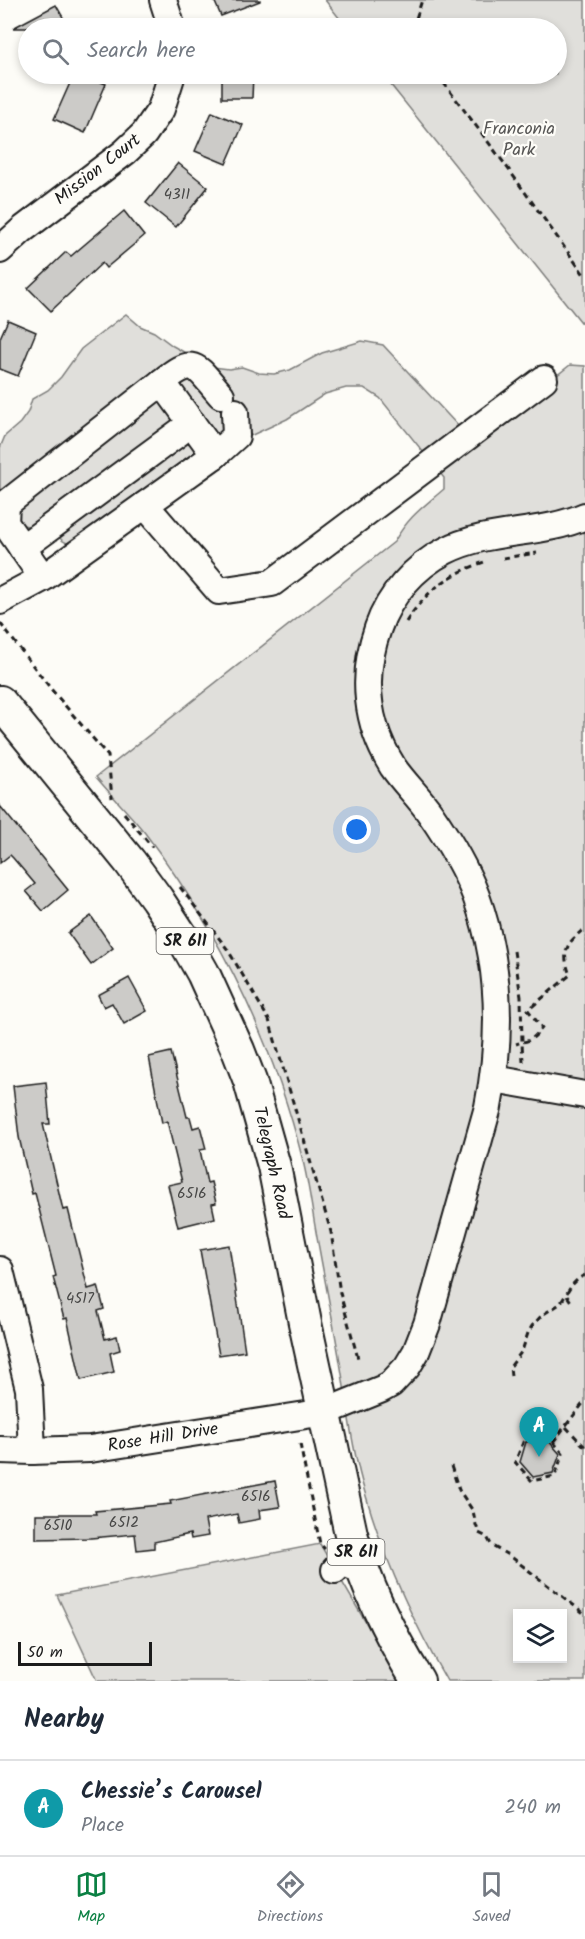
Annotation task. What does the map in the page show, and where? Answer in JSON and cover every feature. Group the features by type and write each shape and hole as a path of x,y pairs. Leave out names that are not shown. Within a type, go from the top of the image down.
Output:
{"main road":[{"name":"Telegraph Road","path":"0,702 130,862 157,899 197,963 221,1012 250,1081 266,1135 351,1534 346,1567 384,1621 418,1681"}],"street":[{"path":"163,0 169,18"},
{"name":"Mission Court","path":"0,250 22,230 125,152 144,134 161,109 169,84"},
{"path":"0,601 43,578 215,455 236,436 228,403 198,368 184,366 177,369 6,504 5,523 43,578"},
{"path":"146,505 219,591 272,583 544,379"},
{"path":"162,382 215,455"},
{"path":"22,548 192,423"},
{"name":"Rose Hill Drive","path":"0,1450 90,1449 325,1412 391,1384 417,1352 482,1130 494,1079 498,1004 495,969 488,934 475,895 448,839 429,811 394,769 381,747 369,704 367,679 369,656 380,620 394,595 423,566 444,552 479,538 540,530 585,516"},
{"path":"494,1079 585,1095"},
{"path":"0,1270 29,1389 32,1451"}],"path":[{"path":"416,18 422,0"},
{"path":"445,84 585,276"},
{"path":"502,558 545,551"},
{"path":"401,630 414,609 450,576 493,559"},
{"path":"511,1046 527,1041 542,1028 528,1010 570,975 565,961 569,942 585,928"},
{"path":"514,947 521,997 522,1042"},
{"path":"512,1376 510,1367 522,1351 532,1326 542,1315 560,1304 579,1278 585,1275"},
{"path":"567,1296 572,1303"},
{"path":"553,1442 585,1401"},
{"path":"566,1426 585,1448"},
{"path":"546,1434 553,1442 563,1453 555,1476 532,1481 515,1462 524,1440 546,1434"},
{"path":"300,1444 320,1544 346,1567"},
{"path":"452,1466 459,1491 473,1511 479,1533 487,1537 492,1546 510,1556 585,1614"}],"green space":[{"name":"Franconia Park","path":"325,0 585,0 585,327 390,84 567,84 567,18 339,18"},
{"path":"126,314 140,326 213,367 229,369 242,367 259,373 274,374 290,370 322,353 362,341 383,345 473,442 570,365 585,366 585,1681 447,1681 435,1659 411,1614 391,1568 362,1482 352,1438 305,1172 291,1116 276,1073 240,989 197,909 145,833 96,777 394,542 422,507 444,489 444,478 380,398 364,388 346,388 325,394 287,419 174,471 76,548 63,541 52,531 18,524 0,516 0,448 5,436 20,423 28,412 32,399 48,390 61,377 81,349"},
{"path":"320,1544 400,1681 97,1681 57,1595"}],"building":[{"path":"214,0 260,0 260,1 221,16"},
{"path":"56,5 63,18 32,18"},
{"path":"70,84 106,84 85,133 54,119"},
{"path":"222,84 253,84 252,98 222,98"},
{"path":"212,112 243,125 226,164 195,151"},
{"path":"178,163 208,187 176,227 146,203"},
{"path":"124,211 144,236 106,268 102,263 51,311 28,288 66,252 71,256"},
{"path":"8,320 36,332 18,376 0,369 0,338"},
{"path":"0,806 68,890 43,911 26,891 35,884 13,858 10,855 0,863"},
{"path":"91,916 113,948 91,965 68,933"},
{"path":"129,978 147,1011 124,1024 112,1003 104,1007 98,995"},
{"path":"171,1052 187,1117 190,1117 193,1128 200,1126 206,1149 200,1150 207,1183 211,1182 216,1203 212,1204 215,1218 178,1227 168,1185 182,1182 167,1121 162,1123 149,1057"},
{"path":"46,1082 50,1124 43,1124 63,1210 68,1209 88,1289 98,1286 104,1309 98,1311 105,1339 117,1336 120,1350 110,1353 114,1372 81,1380 67,1318 64,1319 53,1277 56,1276 35,1193 32,1194 19,1137 13,1086"},
{"path":"229,1245 245,1351 219,1355 200,1250"},
{"path":"546,1438 560,1454 553,1473 533,1477 520,1462 526,1442"},
{"path":"275,1481 280,1507 259,1510 260,1519 239,1523 237,1514 205,1520 208,1536 191,1539 190,1534 154,1542 154,1548 137,1550 135,1534 36,1539 36,1514 96,1514 95,1511 171,1504 170,1501"}],"place":[{"name":"Chessie’s Carousel","path":"539,1457"}]}
